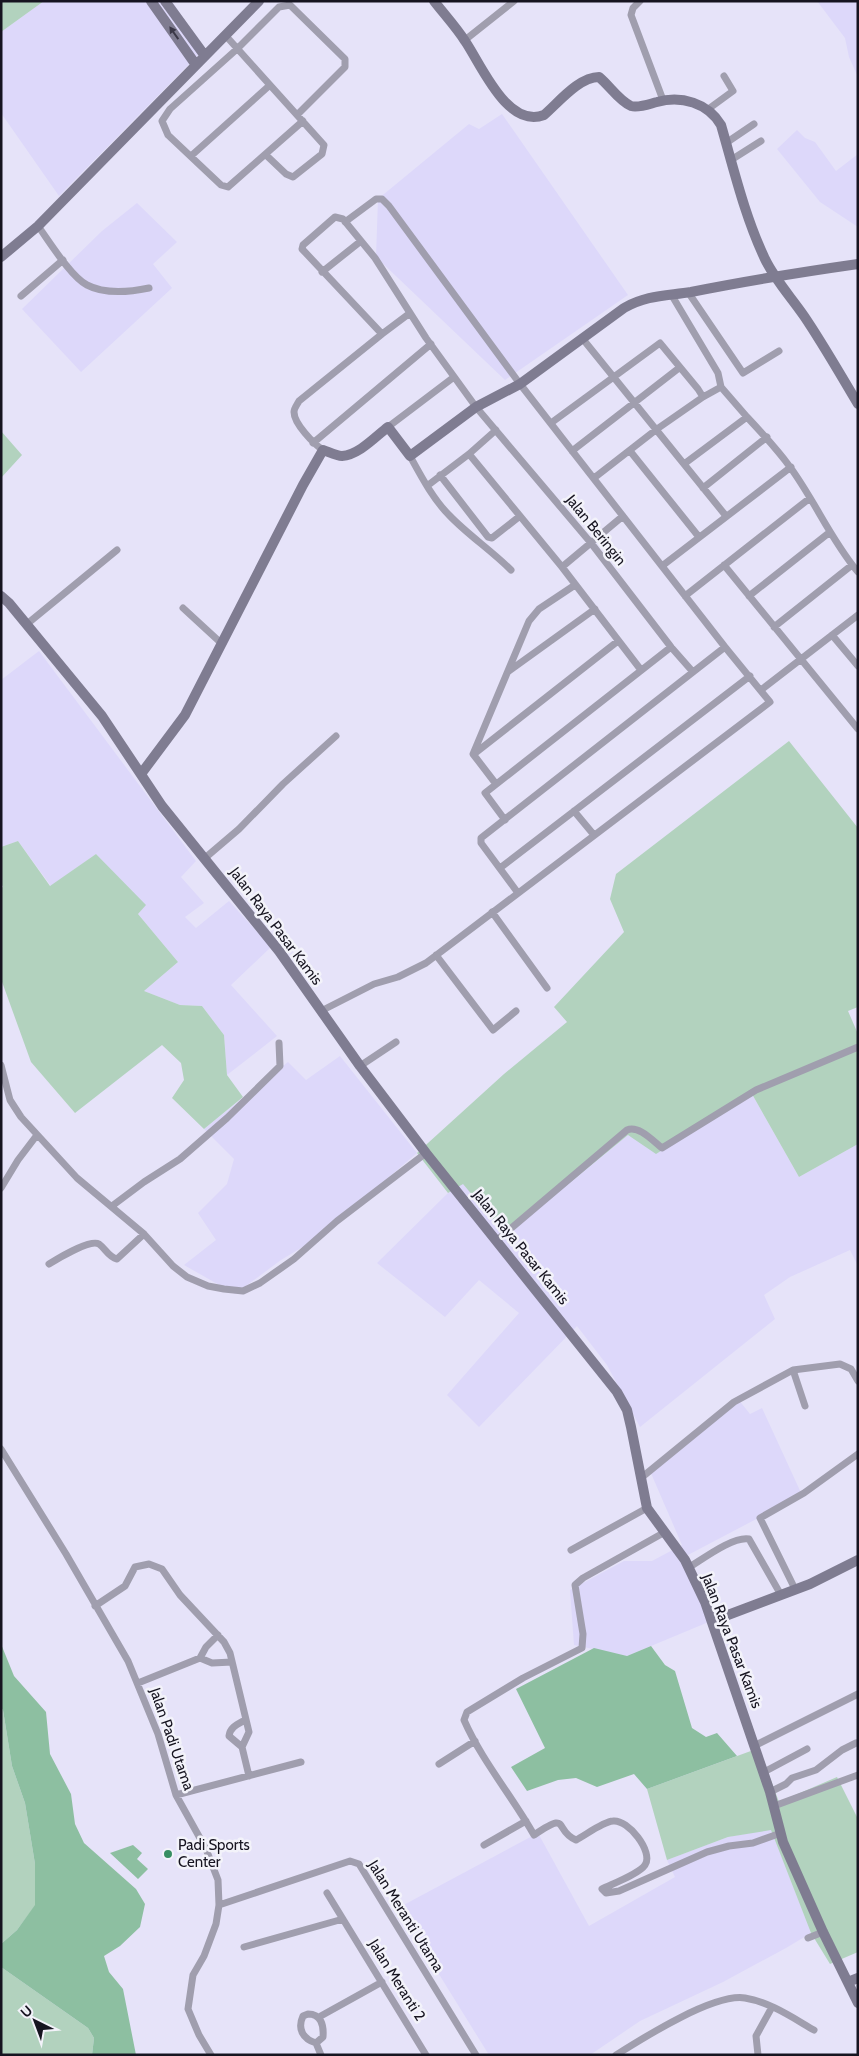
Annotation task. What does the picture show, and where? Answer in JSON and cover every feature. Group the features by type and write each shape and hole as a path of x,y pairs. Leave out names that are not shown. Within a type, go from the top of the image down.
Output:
{"street":[{"path":"151,1 196,65"},
{"path":"165,1 205,56"},
{"path":"1,257 38,226 259,1"},
{"path":"434,1 465,40 486,78 501,98 515,110 530,117 537,118 544,115 581,82 590,77 599,77 629,105 636,107 663,100 683,99 716,116 721,125 751,225 774,276 804,316 858,404"},
{"path":"465,40 514,1"},
{"path":"640,1 633,8 631,15 663,100"},
{"path":"290,5 345,60 345,67 266,155 228,187 221,184 168,135 162,121 164,116 237,49 279,7 290,5"},
{"path":"226,36 324,145 322,154 293,177 286,174 266,155"},
{"path":"707,110 733,90 724,76"},
{"path":"191,156 270,85"},
{"path":"726,143 754,124"},
{"path":"731,160 761,141"},
{"path":"321,1011 374,984 409,972 436,955 770,702 520,384 384,201 376,199 345,222 339,216 335,217 302,249 382,334"},
{"name":"Jalan Beringin","path":"345,222 375,258 431,344 476,407 591,543 671,647 693,672"},
{"path":"38,226 63,260 78,278 88,286 118,292 131,292 149,288"},
{"path":"322,272 361,241"},
{"path":"21,296 63,260"},
{"path":"410,456 476,407 520,384 582,338 637,301 648,297 858,264"},
{"path":"688,292 742,372 745,373 779,351"},
{"path":"671,294 718,372 721,387 767,437 791,467 830,532 858,572"},
{"path":"410,313 299,401 295,407 295,417 313,443 323,450 340,456 348,455 355,452 454,377"},
{"path":"582,338 726,516"},
{"path":"551,423 614,379 660,343 703,397"},
{"path":"313,443 431,344"},
{"path":"572,451 679,368"},
{"path":"594,478 657,429 703,397 721,387"},
{"path":"684,464 747,417"},
{"path":"388,427 410,456 427,486 448,514 491,550 511,570"},
{"path":"427,486 469,454 496,430"},
{"path":"703,488 767,437"},
{"path":"141,774 184,715 323,450"},
{"path":"630,451 699,537"},
{"path":"469,454 562,567 641,670"},
{"path":"662,566 791,467"},
{"path":"440,475 488,537 492,538 520,516"},
{"path":"685,596 810,498"},
{"path":"562,567 623,516"},
{"path":"750,596 830,532"},
{"path":"27,624 117,550"},
{"path":"724,565 858,729"},
{"path":"774,627 852,565"},
{"path":"473,754 533,615 575,585"},
{"name":"Jalan Raya Pasar Kamis","path":"1,596 27,624 102,716 162,806 279,951 360,1066 426,1153 617,1392 627,1410 647,1508 688,1568 712,1621 764,1772 781,1833 823,1932 853,1980 858,2003"},
{"path":"183,608 221,643"},
{"path":"509,672 595,609"},
{"path":"761,690 858,615"},
{"path":"832,635 858,666"},
{"path":"473,754 618,641"},
{"path":"505,820 485,793 671,647"},
{"path":"518,893 480,841 481,838 725,647"},
{"path":"500,868 750,676"},
{"path":"205,858 240,829 283,784 336,736"},
{"path":"473,754 496,784"},
{"path":"574,811 594,835"},
{"path":"492,912 547,988"},
{"path":"436,955 493,1030 516,1010"},
{"path":"360,1066 396,1042"},
{"path":"112,1206 144,1182 180,1159 227,1118 280,1066 278,1043"},
{"path":"496,1241 627,1130 632,1128 637,1130 662,1148 756,1090 858,1047"},
{"path":"1,1065 10,1100 37,1135 77,1178 144,1234 173,1266 187,1277 208,1286 242,1291 260,1283 294,1259 337,1221 426,1153"},
{"path":"1,1188 18,1160 37,1135"},
{"path":"49,1264 68,1253 93,1243 99,1244 110,1256 117,1259 144,1234"},
{"path":"641,1478 734,1402 764,1384 793,1370 840,1364 850,1369 858,1381"},
{"path":"793,1370 805,1406"},
{"name":"Jalan Padi Utama","path":"1,1449 66,1554 128,1661 158,1734 176,1795 213,1864 218,1880 219,1905 216,1924 212,1938 193,1975 188,2009 199,2036 211,2055"},
{"path":"795,1589 760,1518 804,1493 858,1454"},
{"path":"571,1550 647,1508"},
{"path":"665,1532 576,1583 575,1590 584,1634 582,1648 523,1678 465,1714 464,1720 475,1741 534,1835 552,1823 560,1824 570,1837 576,1840 613,1821 622,1823 633,1831 646,1853 648,1859 646,1865 602,1889 609,1894 620,1891 707,1852 729,1846 753,1843 781,1833"},
{"path":"688,1568 731,1543 743,1538 749,1538 781,1595"},
{"path":"712,1621 781,1595 858,1560"},
{"path":"95,1606 125,1586 135,1567 149,1564 162,1569 180,1595 218,1636 230,1653 249,1732 242,1747 249,1776"},
{"path":"138,1683 200,1658 206,1647 218,1636"},
{"path":"200,1658 212,1663 232,1662"},
{"path":"754,1746 858,1694"},
{"path":"242,1747 231,1740 229,1732 245,1720"},
{"path":"438,1764 475,1741"},
{"path":"770,1792 786,1784 792,1778 816,1770 842,1750 856,1743"},
{"path":"764,1772 807,1749"},
{"path":"176,1795 301,1762"},
{"path":"774,1806 858,1775"},
{"path":"484,1845 526,1821"},
{"name":"Jalan Meranti Utama","path":"219,1905 350,1861 359,1864 476,2055"},
{"name":"Jalan Meranti 2","path":"327,1893 426,2055"},
{"path":"244,1947 343,1919"},
{"path":"808,1938 823,1932"},
{"path":"319,2017 382,1982"},
{"path":"618,2054 642,2038 725,1998 744,1998 772,2007 814,2030"},
{"path":"758,2055 756,2036 772,2007"},
{"path":"314,2014 319,2017 324,2029 323,2037 316,2043 309,2041 302,2032 300,2024 302,2016 314,2014"},
{"path":"316,2043 321,2055"}],"shaded area":[{"path":"1,1 44,1 1,32"},
{"path":"44,1 172,1 204,49 59,196 1,113 1,32"},
{"path":"817,1 858,1 858,77 849,57 845,38"},
{"path":"502,114 628,295 505,380 376,257 378,199 469,124 479,129"},
{"path":"797,130 805,138 815,142 836,171 858,154 858,227 820,202 777,149"},
{"path":"137,203 177,242 153,264 172,288 81,372 22,309 102,231"},
{"path":"1,431 22,455 1,478"},
{"path":"39,651 196,861 181,877 204,903 185,917 196,928 229,901 271,947 231,985 277,1036 227,1075 224,1035 202,1006 180,1005 144,991 178,962 138,914 145,905 96,854 51,886 18,841 1,847 1,680"},
{"path":"789,741 858,828 858,1007 848,1011 858,1034 858,1144 799,1177 752,1094 656,1154 628,1135 506,1235 463,1184 448,1193 417,1153 504,1074 567,1022 554,1007 624,932 610,899 616,874"},
{"path":"18,841 50,886 96,854 146,905 138,914 178,962 144,991 180,1005 202,1006 224,1035 227,1075 243,1097 204,1129 172,1098 184,1080 181,1063 162,1045 75,1113 31,1062 1,979 1,888 3,887 1,883 1,847"},
{"path":"340,1056 417,1153 319,1237 281,1260 235,1294 184,1265 216,1240 198,1213 227,1184 234,1159 204,1129 288,1062 306,1080"},
{"path":"752,1094 799,1177 858,1144 858,1266 850,1250 790,1277 764,1295 775,1319 640,1427 607,1365 577,1326 479,1427 447,1395 519,1313 479,1280 445,1317 377,1263 448,1193 463,1183 506,1235 628,1135"},
{"path":"738,1399 750,1414 762,1408 802,1495 686,1556 711,1621 627,1656 574,1645 570,1590 624,1561 652,1561 682,1545 650,1471"},
{"path":"1,1644 14,1676 46,1712 50,1754 71,1794 75,1824 84,1843 136,1889 145,1904 140,1927 120,1946 104,1956 109,1972 123,1989 136,2055 92,2055 94,2038 88,2028 1,1967 1,1944 17,1930 35,1905 35,1864 25,1803 12,1766 3,1710 1,1708"},
{"path":"651,1646 665,1665 675,1671 692,1728 706,1737 717,1733 737,1756 647,1789 634,1774 597,1787 576,1778 558,1780 527,1791 511,1767 545,1748 516,1689 594,1648 627,1656"},
{"path":"1,1708 3,1710 12,1766 25,1803 35,1864 35,1906 17,1930 1,1944"},
{"path":"759,1748 779,1802 837,1777 858,1819 858,1952 830,1964 811,1933 771,1830 728,1837 667,1860 647,1789"},
{"path":"771,1829 811,1933 723,1982 640,2021 590,2055 489,2055 398,1908 538,1833 589,1926 675,1877 667,1860 728,1837"},
{"path":"133,1845 142,1853 137,1859 148,1869 138,1879 110,1853"},
{"path":"1,1967 88,2028 94,2038 92,2055 1,2055"}],"place":[{"name":"Padi Sports Center","path":"168,1854"}]}
